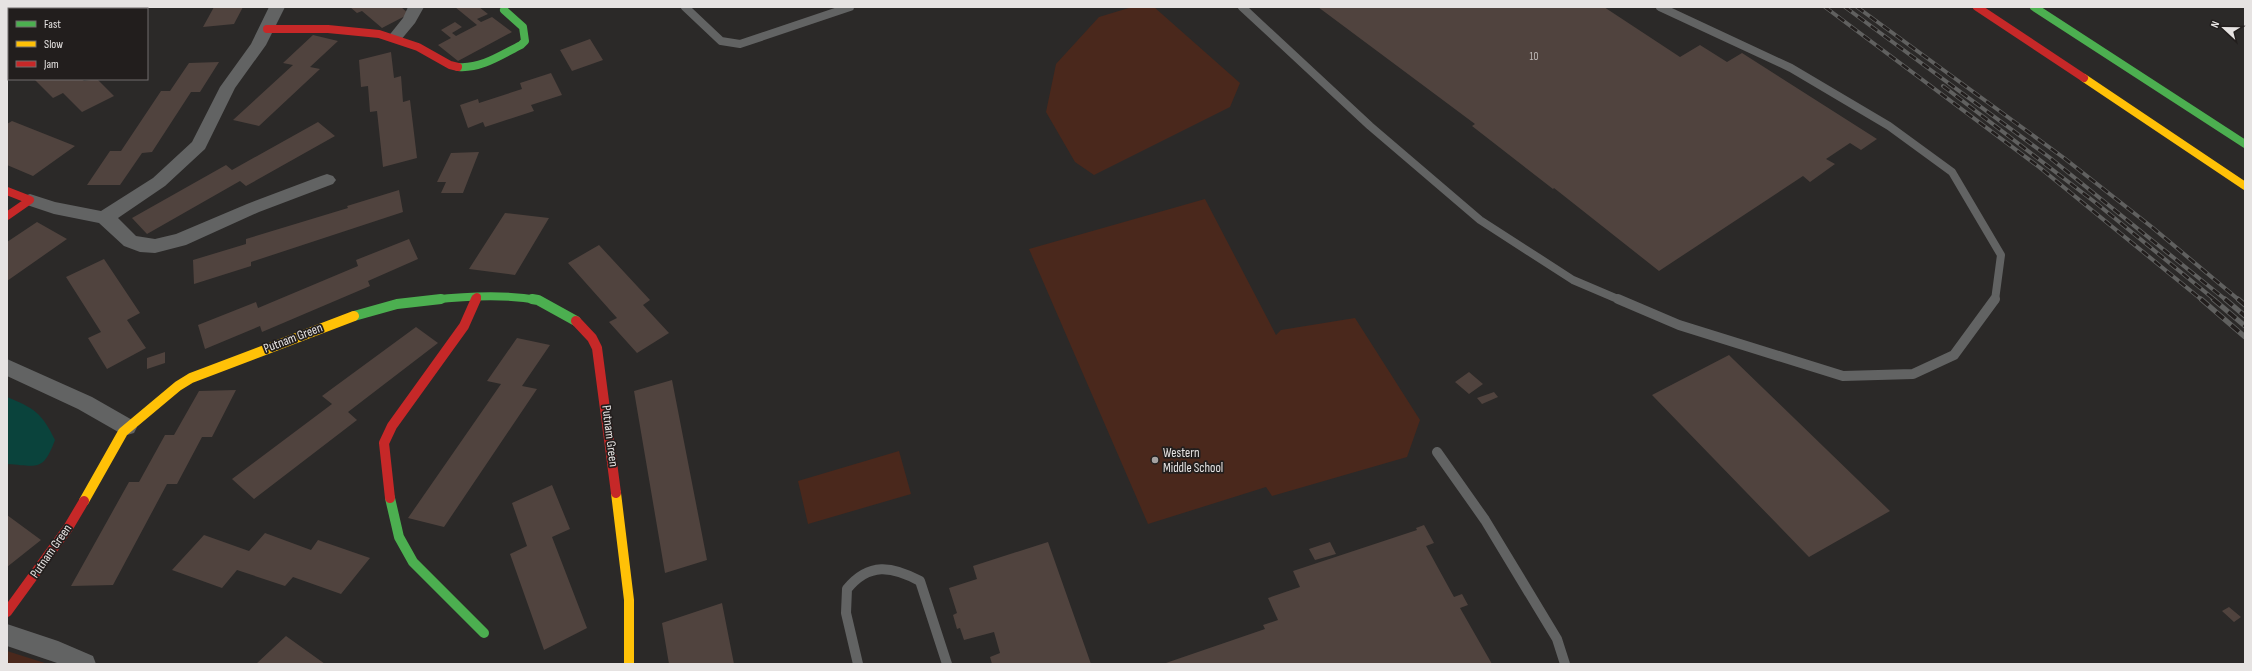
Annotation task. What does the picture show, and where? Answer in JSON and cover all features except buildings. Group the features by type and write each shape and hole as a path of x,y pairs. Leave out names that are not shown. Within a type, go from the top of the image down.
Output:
{"main road":[{"path":"1977,7 2245,186"},
{"path":"2034,7 2245,144"},
{"path":"267,29 347,30 395,38 418,47 453,66 463,68 476,67 521,45 525,41 523,27 504,10"},
{"path":"7,190 30,200"},
{"path":"7,216 30,200"},
{"path":"477,297 464,326 392,426 384,443 384,449 397,530 405,551 413,562 484,633"},
{"name":"Putnam Green","path":"7,612 65,532 127,427 178,386 192,378 341,320 378,308 437,298 521,297 542,302 576,321 592,338 597,348 627,578 631,645 629,664"}],"street":[{"path":"104,218 159,182 199,145 228,87 267,29 277,7"},
{"path":"395,38 410,20 416,7"},
{"path":"30,200 54,208 104,218 111,222 134,244 148,246 180,240 288,194 327,180"},
{"path":"7,367 85,403 127,427"},
{"path":"7,635 58,652 85,664"}],"lane":[{"path":"685,7 721,41 740,44 850,7"},
{"path":"1242,7 1370,126 1480,220 1573,280 1679,325 1843,376 1913,374 1954,355 1995,301 2001,256 1952,172 1889,126 1791,68 1660,7"},
{"path":"1437,452 1485,520 1557,638 1565,664"},
{"path":"858,664 846,613 847,589 862,573 881,569 906,573 920,581 947,664"}],"shaded area":[{"path":"1132,7 1154,7 1240,83 1230,107 1094,175 1075,162 1046,112 1056,64 1099,17"},
{"path":"1205,199 1276,335 1281,330 1355,318 1420,420 1407,457 1272,496 1266,487 1148,524 1029,249"},
{"path":"899,451 911,494 808,524 798,481"},
{"path":"7,651 48,664 7,664"}],"water":[{"path":"7,397 31,408 36,412 46,423 55,440 47,458 38,465 26,466 7,464"}],"railway":[{"path":"1825,7 2039,167 2202,300"},
{"path":"1845,7 2049,157 2226,300"},
{"path":"1857,7 2064,158 2153,228 2239,300"},
{"path":"1943,86 2096,203 2215,300"},
{"path":"2201,299 2245,337"},
{"path":"2213,299 2245,326"},
{"path":"2225,299 2245,316"},
{"path":"2238,299 2245,305"}],"traffic: fast":[{"path":"2034,7 2245,144"},
{"path":"458,67 474,67 491,61 521,45 525,41 523,27 504,10"},
{"path":"354,316 397,304 458,297 521,297 538,300 576,321"},
{"path":"390,498 399,537 413,562 484,633"}],"traffic: slow":[{"path":"2084,78 2245,186"},
{"path":"84,501 123,432 178,386 191,378 354,316"},
{"path":"616,493 625,557 629,600 629,664"}],"traffic: jam":[{"path":"1977,7 2084,78"},
{"path":"267,29 328,29 379,34 418,47 450,65 458,67"},
{"path":"7,191 30,200 7,216"},
{"path":"390,498 384,443 392,426 464,326 477,297"},
{"path":"576,321 592,338 597,348 616,493"},
{"path":"7,612 68,528 84,501"}],"place":[{"name":"Western Middle School","path":"1155,460"}]}
